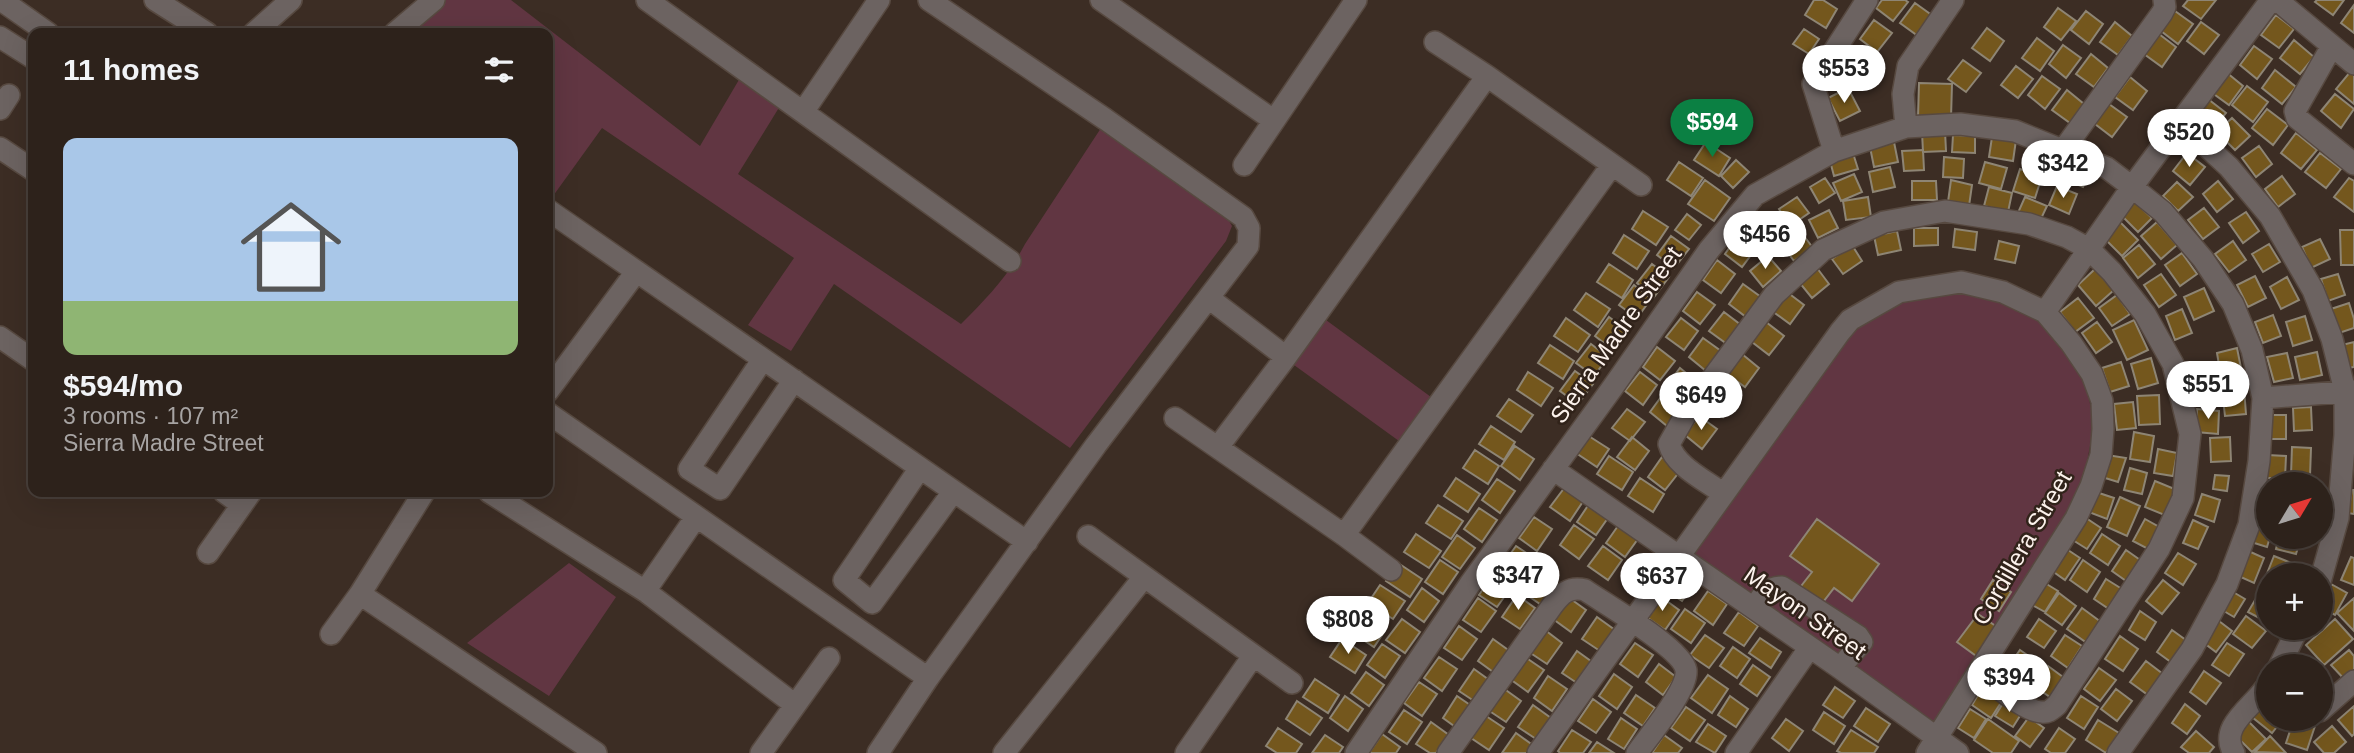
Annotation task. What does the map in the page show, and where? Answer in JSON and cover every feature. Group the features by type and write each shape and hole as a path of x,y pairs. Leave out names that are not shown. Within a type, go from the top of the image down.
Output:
{"street":[{"path":"1,0 41,28"},
{"path":"155,0 199,28"},
{"path":"260,28 291,0"},
{"path":"647,0 1010,261"},
{"path":"803,112 879,0"},
{"path":"878,753 928,678 1096,445 1248,246 1249,228 1243,217 1105,119 929,0"},
{"path":"1101,0 1273,120"},
{"path":"1244,165 1356,0"},
{"path":"1834,151 1813,85 1867,0"},
{"path":"1906,127 1903,94 1908,66 1953,0"},
{"path":"2064,149 2162,13 2164,0"},
{"path":"2045,312 2132,187 2271,0"},
{"path":"2277,0 2354,64"},
{"path":"400,28 420,4"},
{"path":"0,37 27,54"},
{"path":"1435,42 1641,185"},
{"path":"2332,46 2295,111 2297,118 2354,164"},
{"path":"1218,447 1286,357 1487,76"},
{"path":"2181,123 2229,167 2270,216 2314,290 2350,391 2338,518 2325,563"},
{"name":"Sierra Madre Street","path":"1356,753 1462,596 1709,250 1755,195 1834,151 1906,127 1960,124 2015,131 2107,167 2163,212 2203,259 2233,304 2252,350 2263,398 2259,460 2249,525 2227,584 2192,649 2118,753"},
{"path":"0,148 28,167"},
{"path":"1345,535 1612,165"},
{"path":"1722,493 1677,460 1669,444 1686,414 1774,295 1823,250 1884,222 1945,211 2029,224 2067,237 2089,249 2112,272 2146,314 2173,364 2190,434 2183,498 2160,549 2139,583 2057,705 2049,712 2040,713 2029,709 1978,673"},
{"path":"553,214 1027,542"},
{"path":"553,384 636,272"},
{"name":"Cordillera Street","path":"1538,753 1722,493 1850,320 1899,292 1961,282 2003,292 2045,312 2092,374 2102,401 2103,429 2101,455 2091,486 2076,518 1932,746"},
{"path":"1210,299 1286,357"},
{"path":"0,337 28,357"},
{"path":"763,359 689,469 720,489 794,380"},
{"path":"2263,398 2350,391"},
{"path":"553,417 928,678"},
{"path":"1175,418 1345,535 1391,570"},
{"path":"920,468 844,580 872,603 953,492"},
{"name":"Mayon Street","path":"1553,469 1676,557 1840,668 1932,746 1958,753"},
{"path":"331,634 360,594 421,497"},
{"path":"497,497 645,591 794,704"},
{"path":"208,553 247,498"},
{"path":"645,591 696,517"},
{"path":"1087,536 1292,683"},
{"path":"1004,753 1144,577"},
{"path":"1448,753 1552,606 1566,591 1576,587 1585,590 1667,645 1681,660 1686,671 1684,683 1676,697 1637,753"},
{"path":"1754,608 1772,587 1782,587 1858,636 1862,642 1840,668"},
{"path":"360,594 596,753"},
{"path":"1735,753 1810,647"},
{"path":"1186,753 1253,656"},
{"path":"761,753 829,658"},
{"path":"2333,699 2354,681"},
{"path":"2234,753 2229,743 2230,729 2256,702"}],"shaded area":[{"path":"444,0 511,0 547,28 408,28"},
{"path":"553,32 700,146 740,78 780,106 738,174 961,324 1012,266 1101,128 1222,209 1232,226 1226,241 1070,448 834,284 791,351 748,325 794,258 602,128 553,196"},
{"path":"1977,291 2046,325 2086,383 2094,424 2083,484 2064,528 1935,728 1685,553 1851,326 1899,297"},
{"path":"1326,320 1431,397 1399,441 1294,365"},
{"path":"569,563 616,597 549,696 467,643"}],"building":[{"path":"1814,0 1823,0 1837,9 1826,28 1805,15"},
{"path":"1882,0 1908,2 1893,21 1876,8"},
{"path":"2188,0 2216,0 2201,19 2183,6"},
{"path":"2344,0 2333,15 2315,2"},
{"path":"1915,3 1933,16 1918,36 1900,23"},
{"path":"2354,5 2354,33 2341,23"},
{"path":"2058,8 2076,21 2061,40 2044,27"},
{"path":"2086,11 2103,24 2089,44 2071,30"},
{"path":"2175,11 2193,24 2178,44 2161,31"},
{"path":"2276,15 2294,29 2279,48 2261,35"},
{"path":"1874,20 1892,33 1877,52 1860,39"},
{"path":"2115,22 2132,36 2118,55 2100,42"},
{"path":"2201,22 2219,35 2204,54 2187,41"},
{"path":"1987,28 2004,41 1990,61 1972,48"},
{"path":"1804,29 1819,39 1809,54 1793,44"},
{"path":"2159,34 2176,47 2162,67 2144,54"},
{"path":"2037,38 2054,51 2040,71 2022,58"},
{"path":"2294,40 2314,57 2300,74 2280,58"},
{"path":"2063,45 2081,58 2066,78 2049,64"},
{"path":"2254,46 2272,59 2257,79 2240,65"},
{"path":"2091,54 2108,68 2094,87 2076,74"},
{"path":"1963,60 1981,73 1966,92 1948,79"},
{"path":"1870,63 1876,83 1853,89 1848,69"},
{"path":"2016,66 2033,79 2018,98 2001,85"},
{"path":"2275,70 2296,87 2282,104 2262,88"},
{"path":"2226,72 2243,86 2229,105 2211,92"},
{"path":"2350,72 2354,75 2354,104 2336,89"},
{"path":"2042,76 2060,89 2045,109 2028,95"},
{"path":"2130,77 2147,91 2133,110 2115,97"},
{"path":"1919,83 1952,84 1951,118 1918,117"},
{"path":"2247,86 2268,102 2253,122 2232,105"},
{"path":"1848,88 1860,111 1840,121 1828,98"},
{"path":"2067,90 2084,104 2070,123 2052,110"},
{"path":"2335,94 2354,109 2341,128 2321,111"},
{"path":"2208,99 2226,113 2212,130 2194,116"},
{"path":"2109,104 2127,117 2112,137 2095,124"},
{"path":"2267,109 2288,125 2273,145 2252,128"},
{"path":"2232,118 2250,136 2235,150 2217,132"},
{"path":"1945,131 1946,151 1923,152 1922,132"},
{"path":"2296,133 2317,150 2301,169 2281,153"},
{"path":"1953,135 1975,136 1975,153 1952,152"},
{"path":"1992,137 2016,140 2013,161 1989,157"},
{"path":"1706,142 1730,158 1719,176 1694,160"},
{"path":"1894,142 1898,162 1874,167 1870,147"},
{"path":"2030,144 2054,151 2049,170 2025,164"},
{"path":"2259,146 2272,164 2256,177 2242,158"},
{"path":"1852,150 1858,169 1834,176 1829,157"},
{"path":"1923,150 1924,170 1904,171 1902,151"},
{"path":"2187,153 2205,167 2190,185 2173,171"},
{"path":"2320,153 2341,169 2326,188 2305,172"},
{"path":"1944,157 1964,159 1963,178 1943,177"},
{"path":"2069,159 2091,169 2083,187 2062,178"},
{"path":"1736,160 1749,172 1733,188 1721,176"},
{"path":"1679,162 1703,178 1691,196 1667,180"},
{"path":"1985,162 2007,168 2001,189 1979,183"},
{"path":"1890,167 1895,187 1873,192 1869,172"},
{"path":"2020,169 2042,176 2035,198 2013,191"},
{"path":"1854,174 1862,192 1841,201 1833,183"},
{"path":"2282,176 2295,194 2278,207 2265,189"},
{"path":"1825,178 1835,193 1819,203 1810,187"},
{"path":"2349,178 2354,181 2354,212 2334,197"},
{"path":"1705,180 1730,198 1714,221 1688,204"},
{"path":"1951,180 1972,185 1969,206 1948,202"},
{"path":"1912,181 1936,181 1937,200 1912,200"},
{"path":"2218,181 2233,199 2217,212 2203,194"},
{"path":"2177,182 2193,197 2178,211 2163,196"},
{"path":"2057,186 2077,194 2069,214 2049,205"},
{"path":"1989,187 2012,193 2008,212 1984,206"},
{"path":"1797,197 1809,213 1790,226 1779,209"},
{"path":"1868,197 1871,217 1846,220 1843,201"},
{"path":"2025,197 2047,206 2038,225 2017,215"},
{"path":"2133,200 2152,218 2138,232 2120,214"},
{"path":"2204,208 2219,227 2203,239 2188,220"},
{"path":"1829,210 1838,228 1818,238 1809,220"},
{"path":"1643,211 1668,227 1656,245 1632,229"},
{"path":"2246,212 2259,231 2243,243 2229,223"},
{"path":"1687,214 1701,225 1689,240 1675,230"},
{"path":"1767,216 1781,233 1763,247 1750,230"},
{"path":"2120,222 2138,240 2122,256 2104,238"},
{"path":"2157,222 2177,245 2161,259 2141,236"},
{"path":"1914,228 1938,228 1938,245 1914,246"},
{"path":"1955,229 1977,232 1975,250 1953,247"},
{"path":"2340,230 2354,230 2354,265 2341,265"},
{"path":"1897,231 1901,250 1878,255 1874,236"},
{"path":"1801,232 1813,248 1794,261 1782,245"},
{"path":"1739,234 1757,247 1742,267 1725,254"},
{"path":"1624,235 1649,251 1637,269 1613,253"},
{"path":"1671,236 1689,249 1674,268 1657,255"},
{"path":"2320,239 2330,259 2311,268 2302,247"},
{"path":"1999,241 2019,246 2015,263 1995,259"},
{"path":"2233,241 2246,260 2229,272 2215,254"},
{"path":"2269,244 2280,262 2263,272 2252,254"},
{"path":"1852,245 1862,261 1843,274 1832,259"},
{"path":"2139,245 2155,264 2138,278 2123,258"},
{"path":"2182,253 2197,274 2180,286 2165,265"},
{"path":"1768,256 1781,271 1763,287 1750,271"},
{"path":"1717,260 1735,274 1721,293 1703,280"},
{"path":"1609,264 1633,280 1622,298 1597,282"},
{"path":"1652,264 1669,277 1654,297 1637,283"},
{"path":"1817,268 1829,284 1812,298 1799,282"},
{"path":"2095,269 2114,290 2096,306 2078,285"},
{"path":"2161,274 2176,295 2159,307 2144,285"},
{"path":"2338,274 2345,295 2328,301 2321,279"},
{"path":"2255,276 2266,298 2248,307 2237,285"},
{"path":"2287,277 2299,300 2281,309 2270,287"},
{"path":"1743,284 1761,297 1746,317 1729,304"},
{"path":"1634,285 1651,299 1637,318 1619,305"},
{"path":"2204,288 2214,311 2194,320 2184,297"},
{"path":"1697,292 1715,305 1700,324 1683,311"},
{"path":"1787,292 1804,305 1790,324 1772,311"},
{"path":"1586,293 1610,309 1598,327 1574,310"},
{"path":"2117,295 2130,314 2112,326 2099,308"},
{"path":"2078,298 2094,318 2075,332 2060,312"},
{"path":"2349,303 2354,328 2339,333 2331,309"},
{"path":"2182,309 2192,333 2175,340 2166,316"},
{"path":"1724,312 1741,325 1727,344 1709,331"},
{"path":"2273,315 2281,336 2263,343 2255,322"},
{"path":"2305,316 2312,340 2293,346 2286,322"},
{"path":"1609,317 1627,330 1612,349 1595,336"},
{"path":"1566,318 1590,335 1578,352 1554,336"},
{"path":"1681,318 1698,331 1684,350 1666,337"},
{"path":"2134,320 2148,350 2127,360 2113,330"},
{"path":"1766,322 1784,336 1769,355 1752,342"},
{"path":"2097,322 2112,342 2096,353 2082,333"},
{"path":"1703,338 1721,351 1706,371 1689,357"},
{"path":"2354,342 2354,367 2348,368 2342,345"},
{"path":"1591,344 1608,357 1594,376 1576,363"},
{"path":"1550,345 1574,361 1563,379 1538,363"},
{"path":"1657,347 1675,361 1660,380 1643,367"},
{"path":"2237,348 2242,373 2221,377 2217,353"},
{"path":"2317,352 2322,375 2300,380 2295,357"},
{"path":"2287,353 2293,378 2274,382 2267,357"},
{"path":"1742,354 1759,368 1745,387 1727,374"},
{"path":"2151,358 2158,383 2138,389 2131,364"},
{"path":"2121,362 2129,386 2110,392 2102,368"},
{"path":"1680,368 1697,382 1683,401 1665,388"},
{"path":"2211,368 2212,393 2193,394 2193,369"},
{"path":"1575,371 1593,384 1578,404 1560,391"},
{"path":"1528,372 1553,388 1541,406 1517,390"},
{"path":"1640,372 1657,385 1643,405 1625,391"},
{"path":"1720,385 1737,398 1723,417 1705,404"},
{"path":"2244,388 2246,414 2225,416 2222,390"},
{"path":"1664,393 1682,406 1667,426 1650,412"},
{"path":"2159,395 2160,424 2139,425 2137,396"},
{"path":"1509,399 1533,415 1521,432 1497,416"},
{"path":"2133,402 2136,428 2117,430 2114,404"},
{"path":"2311,407 2312,430 2294,431 2293,408"},
{"path":"1627,409 1645,422 1630,441 1612,428"},
{"path":"2197,409 2219,411 2218,434 2196,432"},
{"path":"2265,415 2286,415 2286,439 2265,439"},
{"path":"1699,416 1717,429 1702,449 1685,435"},
{"path":"1491,426 1515,442 1504,460 1479,444"},
{"path":"2134,432 2154,436 2150,462 2130,459"},
{"path":"1584,433 1609,449 1597,467 1573,451"},
{"path":"1632,437 1649,451 1635,470 1617,457"},
{"path":"2230,437 2231,461 2211,462 2210,438"},
{"path":"1515,446 1534,459 1520,480 1501,466"},
{"path":"2292,447 2311,448 2310,472 2291,472"},
{"path":"2158,449 2177,453 2173,476 2154,473"},
{"path":"1475,450 1499,466 1488,484 1463,468"},
{"path":"2107,455 2126,458 2118,482 2102,477"},
{"path":"2267,455 2286,456 2285,472 2266,472"},
{"path":"1609,456 1633,472 1622,490 1597,474"},
{"path":"1662,457 1680,471 1665,490 1648,477"},
{"path":"2130,468 2147,473 2142,494 2124,490"},
{"path":"2215,475 2229,476 2227,491 2213,489"},
{"path":"1456,478 1480,494 1468,512 1444,496"},
{"path":"1640,478 1664,494 1653,512 1628,496"},
{"path":"1497,479 1515,491 1500,513 1482,500"},
{"path":"2155,481 2177,490 2167,516 2145,507"},
{"path":"1565,487 1584,500 1570,521 1550,507"},
{"path":"2354,490 2354,514 2348,513"},
{"path":"2093,491 2114,498 2107,519 2086,511"},
{"path":"2202,494 2220,500 2214,522 2195,515"},
{"path":"2120,497 2140,506 2127,536 2107,527"},
{"path":"1591,501 1610,515 1596,535 1577,522"},
{"path":"1438,505 1463,521 1451,539 1426,523"},
{"path":"1479,508 1497,520 1482,542 1464,529"},
{"path":"2083,516 2101,528 2087,549 2068,537"},
{"path":"1534,517 1552,529 1537,551 1519,538"},
{"path":"2255,517 2256,517 2256,544 2248,541"},
{"path":"1817,519 1879,564 1852,601 1834,588 1820,606 1798,590 1812,572 1790,556"},
{"path":"2145,519 2161,528 2150,550 2133,541"},
{"path":"2193,520 2208,527 2198,549 2183,543"},
{"path":"1620,523 1640,536 1625,557 1606,543"},
{"path":"1574,525 1594,539 1579,559 1560,545"},
{"path":"1416,534 1441,551 1429,568 1404,552"},
{"path":"2102,534 2120,546 2108,565 2090,553"},
{"path":"1457,535 1475,548 1460,569 1442,557"},
{"path":"1516,546 1534,558 1519,580 1501,567"},
{"path":"1603,546 1622,560 1608,580 1588,566"},
{"path":"2062,546 2080,558 2065,580 2048,568"},
{"path":"2244,549 2264,558 2262,563 2256,563 2254,583 2234,574"},
{"path":"2126,550 2143,562 2129,583 2112,571"},
{"path":"2280,550 2297,550 2296,554"},
{"path":"2178,553 2196,564 2183,585 2165,573"},
{"path":"2274,556 2292,563 2271,563"},
{"path":"2351,557 2354,558 2354,585 2341,580"},
{"path":"1440,560 1458,572 1443,594 1425,582"},
{"path":"2083,560 2100,572 2087,592 2070,580"},
{"path":"1398,563 1422,579 1410,597 1386,581"},
{"path":"1676,567 1696,581 1682,601 1662,588"},
{"path":"1540,572 1558,584 1543,606 1524,593"},
{"path":"1494,573 1512,586 1497,607 1479,595"},
{"path":"2106,579 2122,589 2109,609 2094,599"},
{"path":"1993,580 2011,592 1999,611 1981,599"},
{"path":"2040,580 2058,591 2045,612 2027,602"},
{"path":"2163,580 2179,593 2162,614 2146,601"},
{"path":"1380,585 1405,601 1393,619 1368,603"},
{"path":"2333,585 2347,593 2335,615 2333,614"},
{"path":"1422,588 1439,601 1424,622 1407,610"},
{"path":"2228,589 2245,599 2234,617 2217,607"},
{"path":"1708,591 1727,604 1713,625 1694,611"},
{"path":"2059,593 2076,606 2062,625 2045,613"},
{"path":"1517,595 1535,608 1520,629 1502,617"},
{"path":"1660,596 1679,610 1665,630 1645,616"},
{"path":"1568,597 1586,610 1571,632 1553,619"},
{"path":"1478,598 1496,611 1481,632 1463,620"},
{"path":"2256,598 2256,616 2248,612"},
{"path":"2354,598 2354,631 2337,613"},
{"path":"2082,608 2101,622 2087,643 2067,629"},
{"path":"1685,609 1705,623 1691,643 1671,629"},
{"path":"2140,611 2156,622 2145,640 2129,630"},
{"path":"1739,612 1758,626 1744,646 1724,633"},
{"path":"1362,613 1386,629 1374,647 1350,631"},
{"path":"1978,614 2000,629 1979,658 1957,642"},
{"path":"2246,616 2256,624 2256,640 2259,640 2252,648 2233,634"},
{"path":"1597,617 1615,630 1600,651 1582,639"},
{"path":"2215,618 2232,631 2216,652 2200,640"},
{"path":"1402,619 1420,632 1405,653 1386,640"},
{"path":"2039,619 2056,631 2044,648 2027,637"},
{"path":"2335,619 2353,639 2333,657 2333,654 2314,654 2306,645 2312,640 2333,640"},
{"path":"1459,626 1477,639 1462,660 1444,648"},
{"path":"1545,630 1562,643 1547,664 1529,652"},
{"path":"2172,630 2190,643 2175,665 2157,652"},
{"path":"1705,635 1724,648 1709,668 1690,655"},
{"path":"2065,635 2082,646 2068,668 2051,656"},
{"path":"2120,636 2138,649 2123,671 2105,659"},
{"path":"1760,638 1781,652 1771,668 1749,653"},
{"path":"1342,639 1366,655 1355,673 1330,657"},
{"path":"1493,639 1511,652 1496,674 1478,661"},
{"path":"1635,643 1653,655 1638,677 1620,664"},
{"path":"2227,643 2244,654 2229,676 2212,665"},
{"path":"1382,644 1400,656 1385,678 1367,665"},
{"path":"1733,647 1750,659 1737,678 1720,666"},
{"path":"2020,650 2036,661 2021,681 2006,670"},
{"path":"2349,650 2354,656 2354,674 2346,681 2333,667 2333,663"},
{"path":"1577,651 1595,664 1580,685 1562,673"},
{"path":"1439,657 1457,669 1442,691 1424,678"},
{"path":"1525,657 1544,670 1528,692 1510,679"},
{"path":"2146,661 2163,674 2148,695 2130,682"},
{"path":"1659,664 1676,677 1663,695 1646,682"},
{"path":"1753,665 1770,677 1757,696 1740,684"},
{"path":"2048,666 2063,677 2050,697 2034,686"},
{"path":"2099,668 2116,680 2100,701 2084,689"},
{"path":"1474,669 1492,682 1477,703 1459,691"},
{"path":"2204,671 2221,683 2206,704 2190,692"},
{"path":"1366,672 1384,685 1369,706 1351,693"},
{"path":"1614,674 1632,687 1617,709 1599,696"},
{"path":"1708,675 1728,689 1712,713 1691,698"},
{"path":"1548,676 1567,689 1552,711 1534,698"},
{"path":"1315,679 1339,695 1328,713 1303,697"},
{"path":"1419,682 1437,694 1422,716 1404,703"},
{"path":"1835,687 1855,701 1843,718 1823,705"},
{"path":"1503,688 1521,701 1506,722 1488,710"},
{"path":"1982,688 2002,701 1991,718 1972,705"},
{"path":"2116,689 2132,701 2117,721 2101,709"},
{"path":"1636,695 1655,708 1643,726 1624,713"},
{"path":"1345,696 1363,709 1348,731 1330,718"},
{"path":"1457,696 1476,709 1461,731 1443,718"},
{"path":"1730,696 1748,709 1736,727 1718,715"},
{"path":"2081,696 2098,707 2084,729 2067,718"},
{"path":"1593,699 1611,712 1596,733 1578,721"},
{"path":"2005,700 2023,711 2013,727 1995,716"},
{"path":"1297,701 1322,718 1310,735 1286,719"},
{"path":"2185,704 2200,716 2187,734 2172,723"},
{"path":"1533,705 1551,718 1536,739 1518,727"},
{"path":"2354,706 2354,734 2352,736 2338,720"},
{"path":"1686,707 1705,720 1690,741 1671,728"},
{"path":"1866,708 1890,724 1878,742 1854,726"},
{"path":"1970,709 1986,719 1974,738 1958,728"},
{"path":"1404,710 1422,722 1407,744 1389,732"},
{"path":"1824,712 1845,726 1834,744 1813,730"},
{"path":"1486,716 1504,728 1489,750 1471,738"},
{"path":"2029,717 2044,728 2030,747 2015,736"},
{"path":"1621,718 1637,729 1624,749 1608,739"},
{"path":"1786,719 1803,731 1789,751 1772,738"},
{"path":"1988,719 2019,741 2011,753 1993,753 1974,740"},
{"path":"2098,720 2119,733 2106,753 2086,740"},
{"path":"2248,721 2266,739 2252,752 2235,735"},
{"path":"1431,722 1449,735 1436,753 1430,753 1416,744"},
{"path":"1708,724 1726,736 1715,753 1696,742"},
{"path":"2333,727 2346,742 2334,753 2324,753 2314,742 2326,731 2333,731"},
{"path":"1278,728 1302,744 1296,753 1277,753 1266,746"},
{"path":"2059,728 2075,739 2065,753 2051,753 2045,749"},
{"path":"1572,730 1591,742 1583,753 1560,753 1558,751"},
{"path":"1851,730 1878,747 1874,753 1837,751"},
{"path":"2196,731 2214,747 2209,753 2189,753 2181,747"},
{"path":"2290,731 2313,731 2307,750 2286,743"},
{"path":"1516,733 1534,746 1529,753 1502,753"},
{"path":"1382,734 1400,747 1396,753 1369,753"},
{"path":"1325,735 1343,747 1339,753 1312,753"},
{"path":"1664,735 1682,748 1678,753 1652,753"},
{"path":"2270,736 2286,753 2255,752"},
{"path":"1597,742 1614,753 1589,753"}]}
